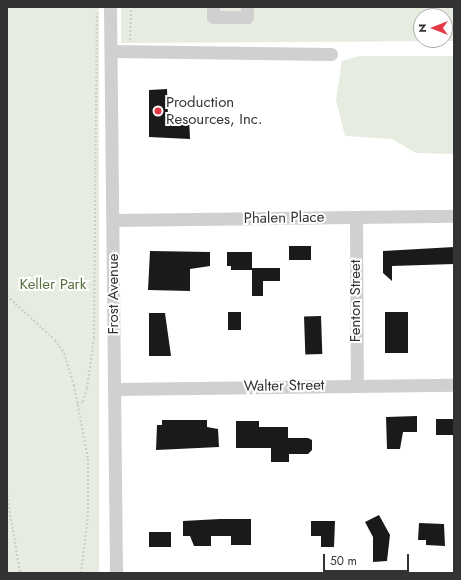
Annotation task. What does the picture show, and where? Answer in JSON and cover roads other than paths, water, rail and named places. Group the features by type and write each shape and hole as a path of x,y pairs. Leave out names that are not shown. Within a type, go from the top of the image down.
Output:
{"street":[{"path":"213,7 213,17 247,17 247,7"},
{"name":"Frost Avenue","path":"112,10 116,573"},
{"path":"112,51 331,54"},
{"name":"Fenton Street","path":"356,216 357,385"},
{"name":"Phalen Place","path":"114,220 454,216"},
{"name":"Walter Street","path":"114,389 454,385"}],"place":[{"name":"Production Resources, Inc.","path":"158,111"}],"park label":[{"name":"Keller Park","path":"53,285"}]}
